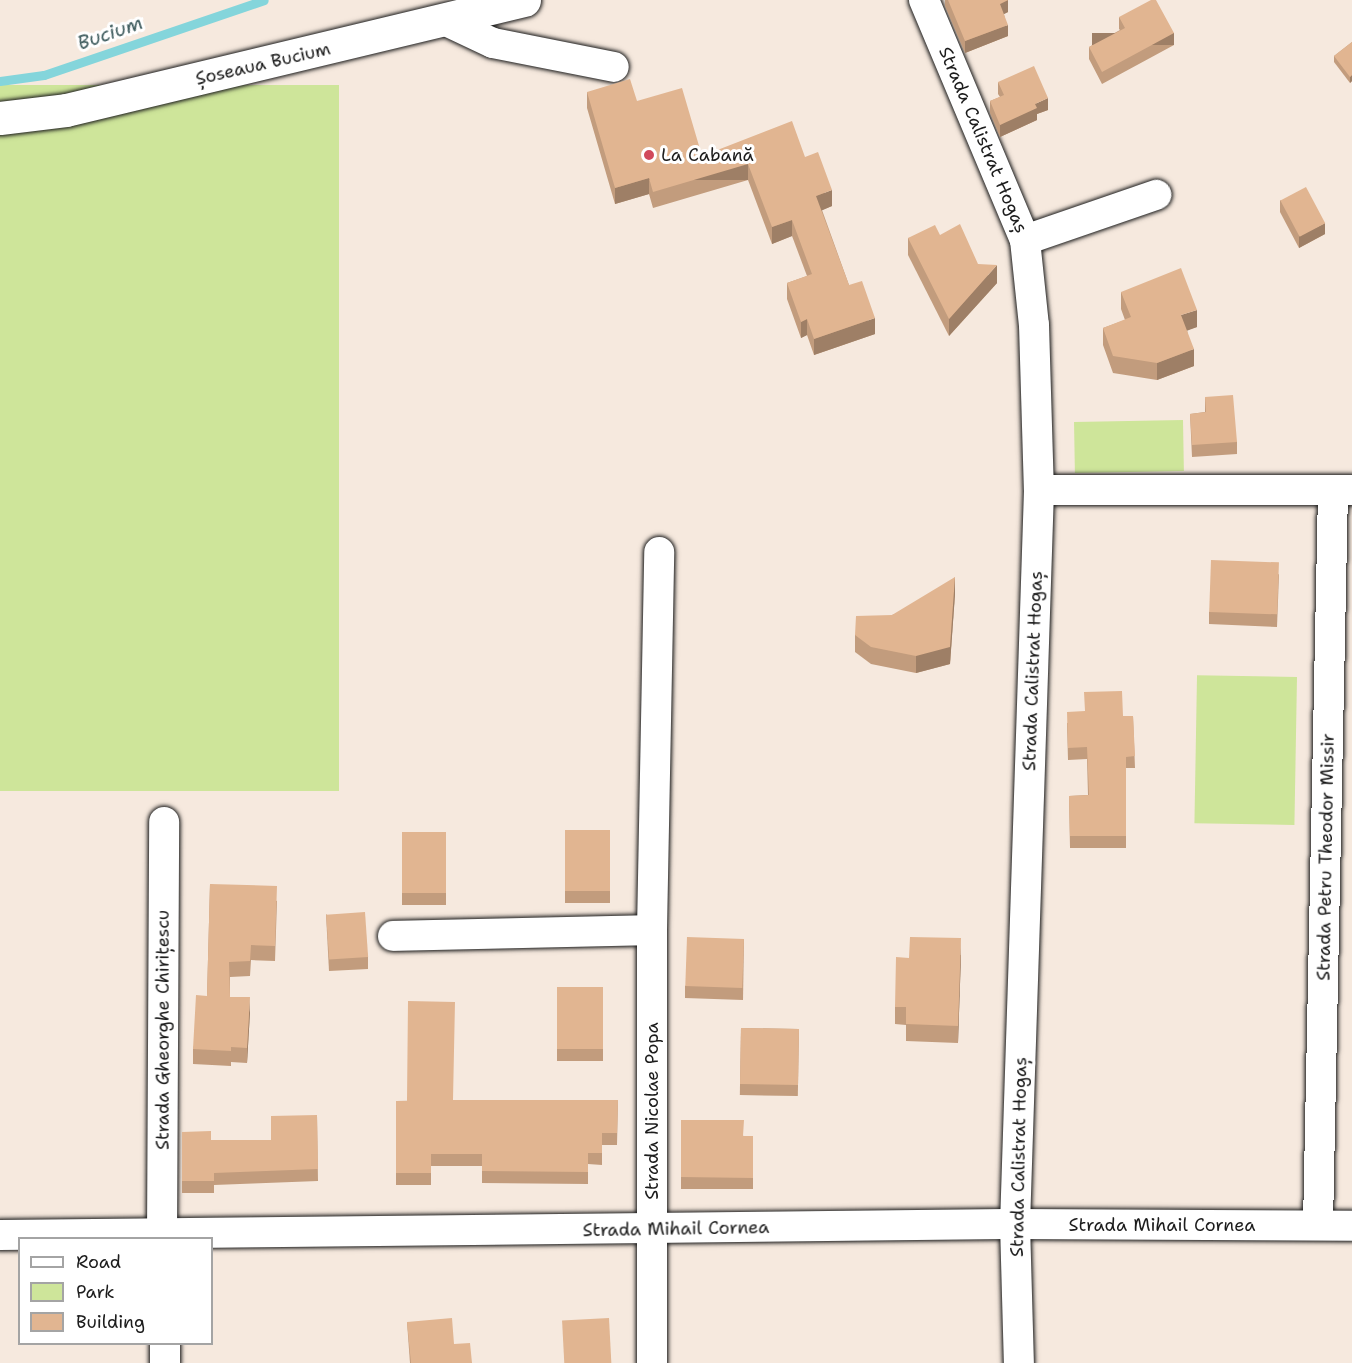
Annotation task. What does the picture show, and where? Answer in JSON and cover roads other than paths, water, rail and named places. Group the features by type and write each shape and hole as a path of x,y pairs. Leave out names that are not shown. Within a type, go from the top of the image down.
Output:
{"main road":[{"name":"Șoseaua Bucium","path":"0,118 66,110 446,21 524,0"}],"street":[{"name":"Strada Calistrat Hogaș","path":"924,0 1025,240 1034,325 1039,490 1015,1224 1019,1363"},
{"path":"446,21 493,43 614,67"},
{"path":"1025,240 1156,195"},
{"name":"Strada Petru Theodor Missir","path":"1039,490 1343,490 1318,1225"},
{"name":"Strada Nicolae Popa","path":"652,1363 652,930 658,552"},
{"name":"Strada Gheorghe Chirițescu","path":"162,1236 164,822"},
{"path":"393,936 652,930"},
{"name":"Strada Mihail Cornea","path":"0,1235 162,1236 1015,1224 1352,1226"},
{"path":"165,1345 165,1363"}],"waterway":[{"name":"Bucium","path":"0,81 44,75 264,0"}],"place":[{"name":"La Cabană","path":"649,155"}]}
